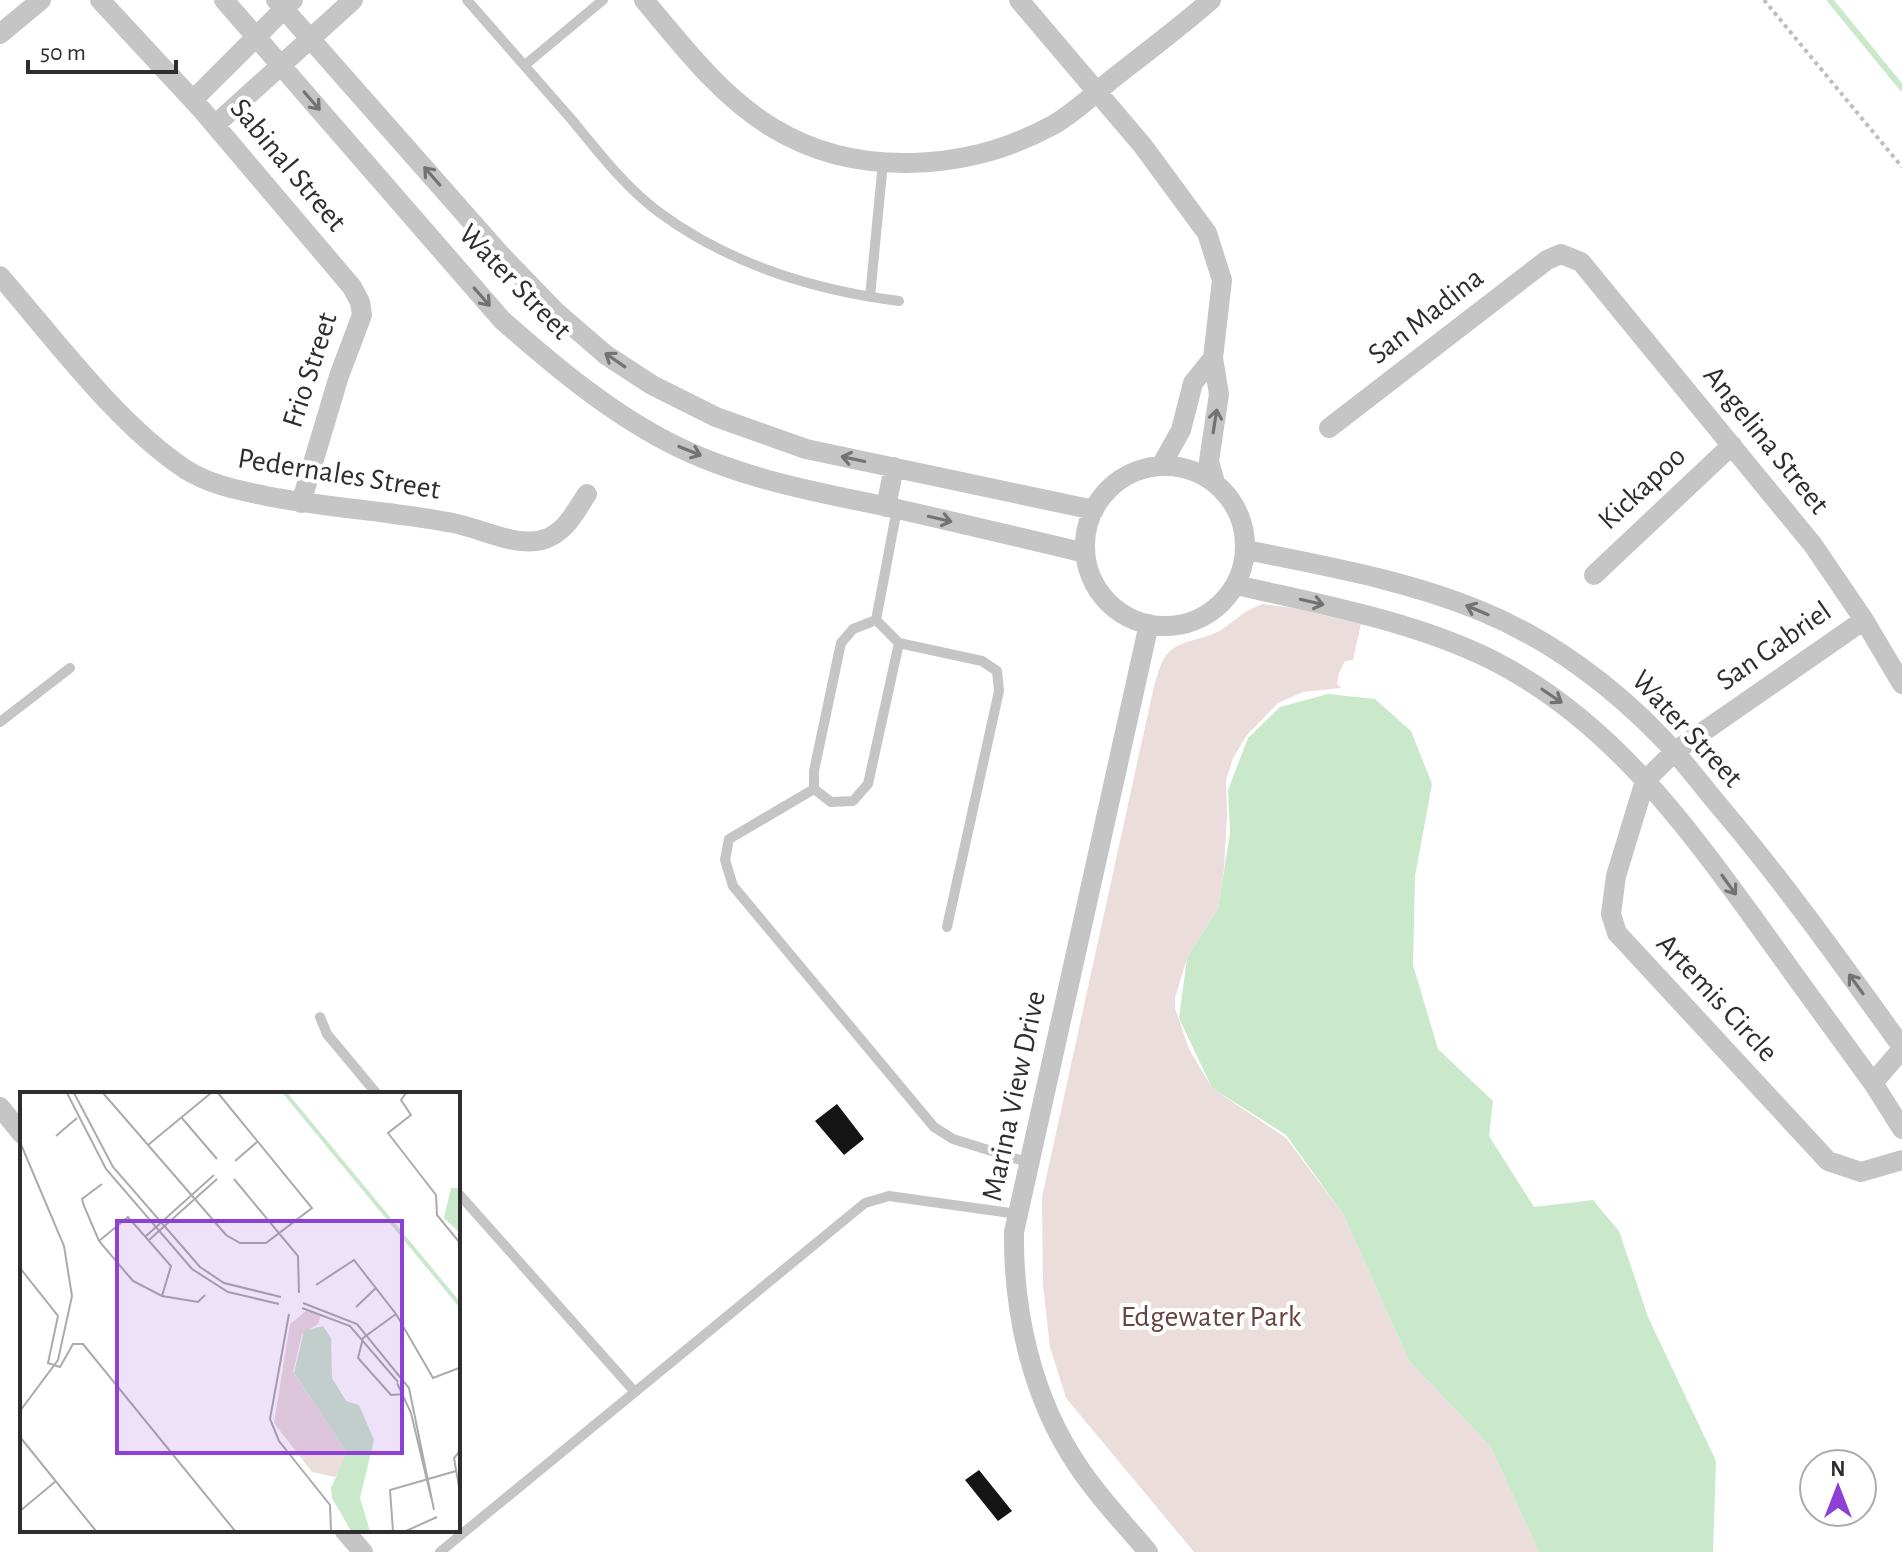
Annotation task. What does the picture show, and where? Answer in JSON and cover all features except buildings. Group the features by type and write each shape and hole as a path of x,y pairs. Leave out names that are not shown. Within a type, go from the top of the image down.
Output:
{"street":[{"path":"0,34 41,0"},
{"name":"Sabinal Street","path":"100,0 215,125 352,287 360,302"},
{"name":"Water Street","path":"224,0 502,320 552,364 608,404 668,442 744,473 1085,553"},
{"path":"215,125 353,0"},
{"path":"644,0 694,59 729,94 773,128 822,150 883,162 935,162 995,150 1055,124 1211,0"},
{"path":"1019,0 1143,146 1207,233 1222,280 1213,358 1219,394 1209,461 1215,483"},
{"path":"193,100 257,38 285,3"},
{"name":"Water Street","path":"285,3 310,38 501,255 555,311 606,355 652,385 716,417 806,449 1094,510"},
{"name":"San Madina","path":"1329,428 1547,260 1561,254"},
{"name":"Angelina Street","path":"1561,254 1581,262 1813,545 1864,620 1902,684"},
{"name":"Pedernales Street","path":"0,276 106,398 149,441 187,470 224,487 301,503 405,514 456,523 515,540 540,541 560,532 587,494"},
{"name":"Frio Street","path":"301,503 339,376 362,315 360,302"},
{"path":"1161,466 1181,430 1193,383 1213,358"},
{"name":"Kickapoo","path":"1594,575 1732,445"},
{"path":"1161,466 1189,470 1215,483 1232,501 1243,525 1246,550 1236,585 1220,605 1199,619 1174,626 1149,624 1121,612 1099,591 1085,553 1087,531 1094,510 1106,493 1122,479 1140,470 1161,466"},
{"path":"892,508 894,467"},
{"name":"Water Street","path":"1246,550 1370,575 1483,612 1543,643 1606,686 1674,752 1781,880 1902,1048 1873,1083"},
{"path":"1236,585 1376,617 1445,641 1506,667 1559,700 1606,739 1687,828 1873,1083 1902,1129"},
{"name":"San Gabriel","path":"1645,781 1674,752 1864,620"},
{"name":"Marina View Drive","path":"1148,1552 1080,1470 1057,1434 1042,1398 1022,1325 1016,1290 1014,1232 1149,624"},
{"name":"Artemis Circle","path":"1645,781 1616,876 1611,914 1617,933 1828,1161 1861,1172 1902,1160"},
{"path":"0,1107 20,1132"},
{"path":"346,1532 363,1552"}],"lane":[{"path":"467,0 619,177 659,213 705,242 757,267 803,283 899,301"},
{"path":"525,65 603,0"},
{"path":"870,297 883,162"},
{"path":"876,620 892,508"},
{"path":"876,620 899,643 982,661 997,671 999,691 947,927"},
{"path":"814,789 814,771 841,643 853,629 876,620"},
{"path":"814,789 831,802 853,801 868,784 899,643"},
{"path":"0,722 70,668"},
{"path":"814,789 729,839 725,860 733,886 934,1127 953,1139 1030,1163"},
{"path":"320,1017 327,1034 375,1092"},
{"path":"460,1195 634,1391"},
{"path":"440,1552 865,1203 889,1196 1018,1214"}],"path":[{"path":"1764,0 1902,167"}],"green space":[{"name":"Edgewater Park","path":"1263,604 1361,624 1353,660 1345,661 1339,673 1337,684 1341,688 1303,692 1278,703 1247,735 1233,758 1226,780 1224,869 1218,908 1187,958 1175,1008 1189,1049 1212,1088 1286,1138 1343,1214 1409,1361 1490,1446 1539,1552 1194,1552 1066,1398 1050,1347 1043,1286 1042,1197 1154,686 1169,652 1221,630 1245,612"}],"shaded area":[{"path":"1328,694 1375,699 1411,731 1432,784 1415,876 1413,965 1438,1049 1493,1101 1489,1136 1534,1207 1593,1200 1619,1231 1648,1317 1716,1461 1713,1552 1539,1552 1490,1446 1409,1361 1343,1214 1286,1135 1212,1088 1179,1018 1187,958 1218,908 1230,833 1228,790 1248,738 1280,707"}],"waterway":[{"path":"1830,0 1902,88"}]}
